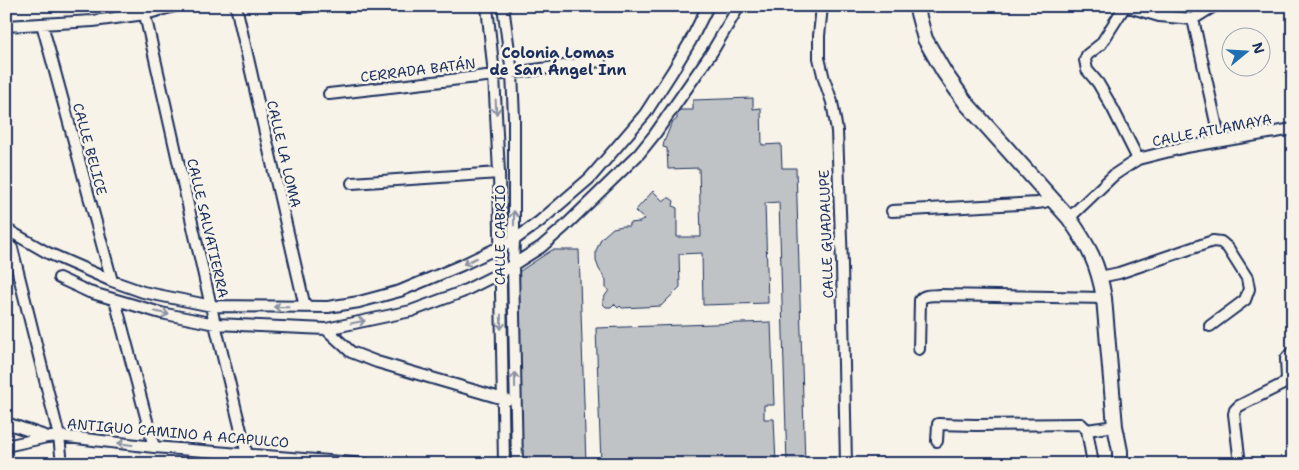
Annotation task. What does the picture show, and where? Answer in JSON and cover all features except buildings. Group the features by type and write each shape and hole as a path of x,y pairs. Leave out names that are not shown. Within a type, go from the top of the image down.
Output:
{"main road":[{"path":"916,6 925,39 944,72 966,103 1069,218 1093,256 1104,298 1115,426 1120,457 1127,464"}],"street":[{"path":"6,26 93,21 144,10 175,6"},
{"name":"CALLE LA LOMA","path":"236,6 304,308"},
{"name":"CALLE CABRÍO","path":"487,6 494,76 499,172 504,464"},
{"name":"CALLE CABRÍO","path":"503,6 512,73 514,118 513,265 517,464"},
{"path":"7,227 48,253 112,282 143,292 212,306 328,307 360,302 400,290 462,265 514,240 539,222 590,178 645,114 690,42 708,6"},
{"path":"59,278 89,292 116,300 161,313 215,324 326,329 411,311 462,292 500,273 541,247 638,154 655,134 707,59 739,6"},
{"name":"CALLE GUADALUPE","path":"822,6 819,58 832,102 837,131 846,464"},
{"path":"1138,158 1113,109 1088,70 1085,60 1087,55 1101,44 1125,6 1159,16 1193,19 1214,6"},
{"name":"CALLE SALVATIERRA","path":"144,10 246,455"},
{"path":"1193,19 1220,142"},
{"name":"CALLE BELICE","path":"42,24 112,282"},
{"name":"CERRADA BATÁN","path":"329,94 494,76 600,61"},
{"name":"CALLE ATLAMAYA","path":"1069,218 1114,174 1138,158 1293,129"},
{"path":"352,183 499,172"},
{"path":"892,211 1036,203 1052,199"},
{"path":"1100,277 1119,273 1213,241 1221,242 1228,248 1247,278 1249,289 1245,300 1210,326"},
{"path":"9,247 59,436 62,464"},
{"path":"919,349 920,300 922,297 939,295 1104,298"},
{"path":"116,300 154,447"},
{"path":"326,329 351,352 377,362 515,402"},
{"path":"1240,464 1235,410 1239,406 1283,384 1287,379 1286,359 1291,353"},
{"name":"ANTIGUO CAMINO A ACAPULCO","path":"6,423 48,437"},
{"path":"937,441 938,424 1080,424 1087,430 1093,464"},
{"path":"1087,430 1115,426"},
{"name":"ANTIGUO CAMINO A ACAPULCO","path":"6,446 59,436 154,447 366,464"}],"district":[{"name":"Colonia Lomas de San Ángel Inn","path":"558,62"}]}
